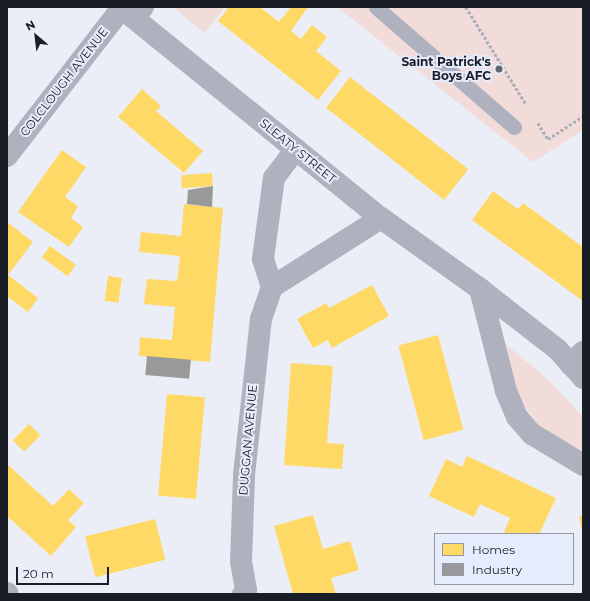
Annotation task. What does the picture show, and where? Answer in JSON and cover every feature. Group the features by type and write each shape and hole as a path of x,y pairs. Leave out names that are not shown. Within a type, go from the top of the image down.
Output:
{"street":[{"name":"SLEATY STREET","path":"131,11 381,218 480,289 579,365"},
{"name":"COLCLOUGH AVENUE","path":"7,156 131,11"},
{"path":"296,149 274,178 263,259 272,287 381,218"},
{"name":"DUGGAN AVENUE","path":"243,594 246,590 241,562 244,475 261,319 272,287"},
{"path":"480,289 506,391 517,417 532,434 583,465"}],"lane":[{"path":"376,7 514,127"}],"path":[{"path":"466,7 527,106"},
{"path":"535,119 548,139 583,116"}],"shaded area":[{"path":"173,7 225,7 204,33"},
{"name":"Saint Patrick's Boys AFC","path":"337,7 583,7 583,130 533,162"},
{"path":"502,341 552,383 583,417 583,454 540,427 526,408 518,393"}],"building: Homes":[{"path":"229,7 260,7 279,22 291,7 308,7 291,31 301,39 312,25 327,37 316,51 341,71 318,100 218,21"},
{"path":"350,77 468,169 444,200 326,108"},
{"path":"142,89 161,106 156,111 203,151 184,173 118,117"},
{"path":"62,150 86,167 65,197 78,206 71,218 83,227 69,247 18,212"},
{"path":"212,173 213,186 182,188 181,175"},
{"path":"493,191 518,209 523,203 583,247 583,301 472,220"},
{"path":"184,204 223,208 210,362 139,356 140,337 172,340 175,307 144,304 147,279 177,281 180,256 139,252 141,232 181,236"},
{"path":"7,222 33,242 8,275 38,298 28,312 7,296"},
{"path":"50,246 76,265 68,276 42,257"},
{"path":"108,276 122,278 118,303 105,301"},
{"path":"372,285 389,316 332,348 328,340 313,348 297,319 326,303 329,308"},
{"path":"438,335 463,430 424,440 398,346"},
{"path":"291,363 333,366 327,443 344,444 342,469 284,465"},
{"path":"167,394 205,397 196,499 158,496"},
{"path":"29,424 40,435 24,452 13,440"},
{"path":"467,456 556,498 539,533 506,533 504,532 510,518 480,504 474,517 429,496 446,459 462,467"},
{"path":"7,464 53,506 69,489 84,503 68,520 76,527 51,556 7,516"},
{"path":"313,515 323,549 350,541 359,570 331,578 336,594 293,594 274,526"},
{"path":"583,515 583,531 582,531 579,516"},
{"path":"155,519 165,560 95,577 85,536"}],"building: Industry":[{"path":"213,186 212,207 187,204 188,190"},
{"path":"147,356 191,360 189,379 145,375"}],"place":[{"name":"Saint Patrick's Boys AFC","path":"499,69"}]}
